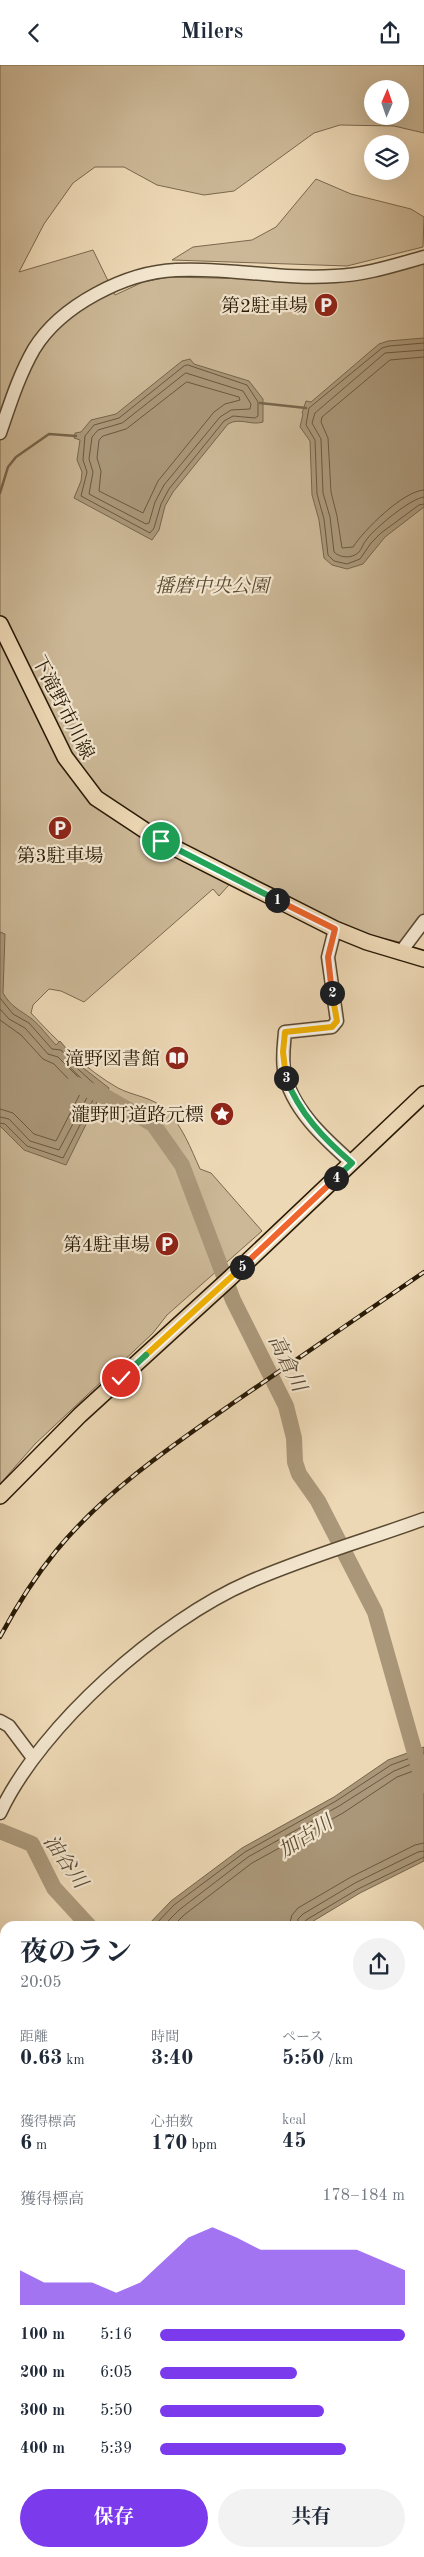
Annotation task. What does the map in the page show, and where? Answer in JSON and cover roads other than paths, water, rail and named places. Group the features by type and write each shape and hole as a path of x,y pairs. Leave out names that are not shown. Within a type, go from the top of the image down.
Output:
{"main road":[{"name":"下滝野市川線","path":"0,624 65,757 96,798 161,841 335,929 400,953 424,959"},
{"path":"0,1496 80,1415 230,1278 424,1094"}],"street":[{"path":"0,433 19,379 35,347 50,329 80,304 119,282 140,275 175,270 335,277 374,270 424,257"},
{"path":"400,953 424,921"},
{"path":"335,929 328,957 337,1021 332,1027 285,1032 284,1072 294,1098 308,1118 330,1144 352,1163"},
{"path":"0,1813 10,1791 33,1758 70,1715 123,1665 172,1625 248,1582 307,1559 424,1519"},
{"path":"0,1721 9,1726 33,1758"}],"water":[{"path":"424,338 424,507 385,537 363,564 347,569 332,565 324,558 319,520 312,495 310,441 300,427 306,401 311,402 379,344 388,341"},
{"path":"190,359 194,364 249,381 263,399 263,422 237,421 228,424 173,492 165,506 159,530 152,540 74,498 81,481 82,472 77,460 80,440 74,438 75,433 81,432 91,420 116,414 182,361"},
{"path":"0,932 5,934 3,993 6,998 35,1022 56,1045 60,1041 82,1067 109,1088 104,1099 100,1097 68,1065 99,1098 66,1165 24,1150 0,1126"},
{"name":"加古川","path":"424,1747 424,1861 360,1893 313,1921 152,1921 171,1901 242,1848 334,1797 388,1760"}],"waterway":[{"path":"260,403 306,408"},
{"path":"0,493 8,467 16,457 49,434 76,436"},
{"name":"高倉川","path":"74,1084 104,1096 153,1124 182,1165 233,1300 286,1406 294,1438 295,1462 299,1474 318,1501 375,1612 424,1785"},
{"name":"油谷川","path":"0,1831 32,1844 54,1888 84,1921"}],"railway":[{"path":"0,1637 26,1593 56,1551 75,1529 118,1489 188,1435 424,1272"}],"place":[{"name":"第2駐車場","path":"326,305"},
{"name":"第3駐車場","path":"60,828"},
{"name":"滝野図書館","path":"177,1058"},
{"name":"瀧野町道路元標","path":"222,1114"},
{"name":"第4駐車場","path":"167,1244"}],"park label":[{"name":"播磨中央公園","path":"212,585"}]}
